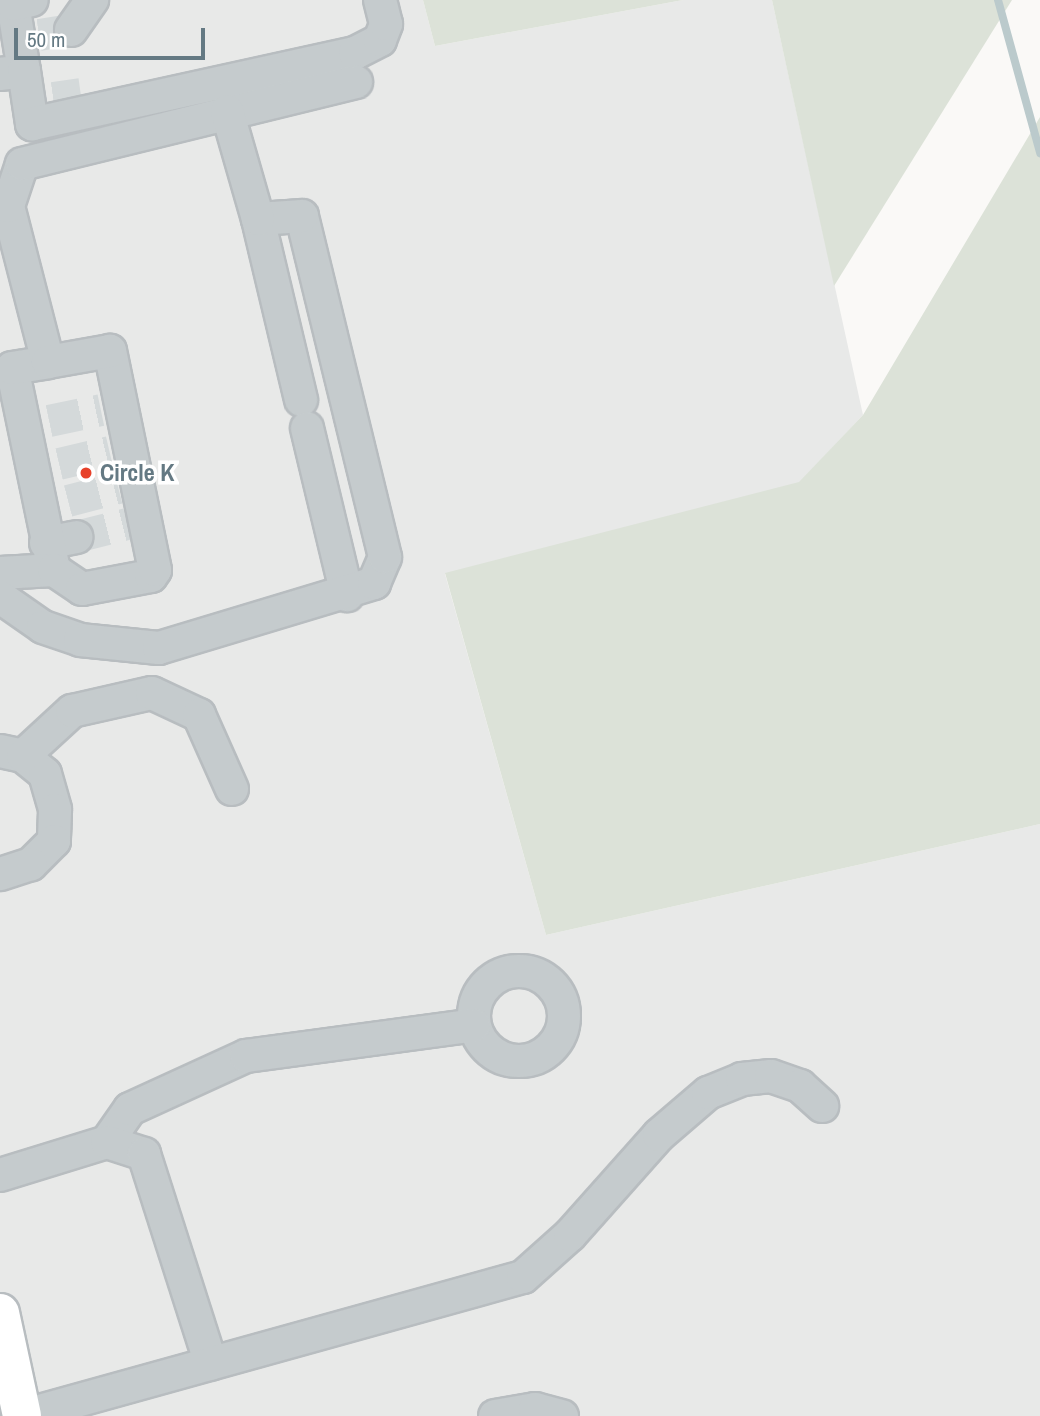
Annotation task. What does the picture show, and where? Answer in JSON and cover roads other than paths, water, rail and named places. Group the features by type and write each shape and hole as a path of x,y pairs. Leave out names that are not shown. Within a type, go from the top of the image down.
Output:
{"highway":[{"path":"0,1313 22,1416"}],"lane":[{"path":"71,30 92,0"},
{"path":"54,98 32,124 355,53 380,40 386,24 380,0"},
{"path":"19,1 29,37 12,72 54,98 123,104"},
{"path":"48,362 4,206 22,164 227,111 356,82"},
{"path":"227,111 258,219 347,595"},
{"path":"0,597 43,627 115,648 159,648 347,595 374,583 385,557 302,216 258,219"},
{"path":"110,351 112,408 137,521 156,561 151,576 82,589 59,550 54,504 36,423 12,368 48,362 110,351"},
{"path":"0,573 59,550"},
{"path":"0,874 32,864 54,841 55,810 45,774 12,754 72,711 152,693 199,715 232,789"},
{"path":"107,1142 131,1108 246,1056 474,1026"},
{"path":"22,1416 523,1277 570,1234 659,1135 708,1093 771,1076 800,1086 822,1106"},
{"path":"0,1175 107,1142 144,1154 211,1364"},
{"path":"495,1416 535,1409 562,1416"}],"waterway":[{"path":"998,0 1040,153"}],"tunnel":[{"path":"39,35 71,30"},
{"path":"53,98 81,94"},
{"path":"49,421 101,410"},
{"path":"59,464 110,452"},
{"path":"68,501 118,488"},
{"path":"76,537 127,524"}],"place":[{"name":"Circle K","path":"86,473"}]}
